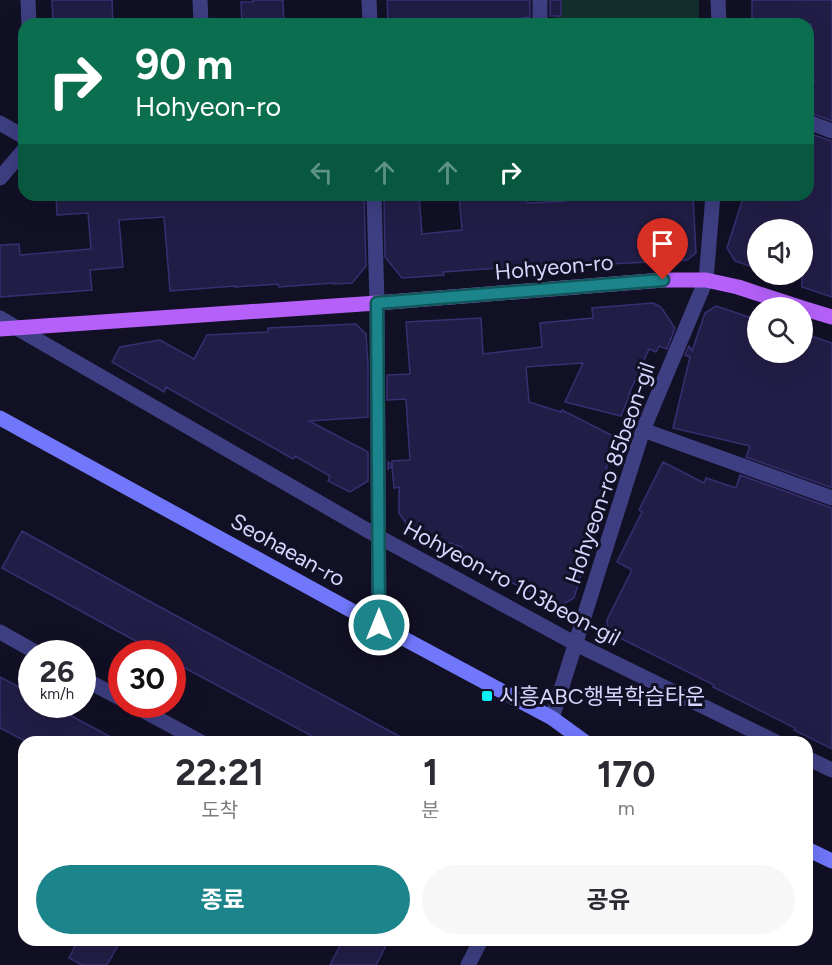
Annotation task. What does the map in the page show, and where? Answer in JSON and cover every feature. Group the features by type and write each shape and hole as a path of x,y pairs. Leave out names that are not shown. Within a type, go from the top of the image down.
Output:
{"main road":[{"name":"Hohyeon-ro","path":"7,328 377,303 663,280 706,280 768,297"},
{"name":"Hohyeon-ro","path":"813,311 832,317"},
{"name":"Seohaean-ro","path":"0,418 552,718 576,736"},
{"path":"813,852 832,861"}],"street":[{"path":"28,0 29,18"},
{"path":"200,0 201,18"},
{"path":"369,0 370,18"},
{"path":"540,0 540,18"},
{"path":"718,0 719,18"},
{"path":"0,123 18,134"},
{"path":"814,124 832,131"},
{"path":"0,178 18,157"},
{"path":"374,201 379,625"},
{"name":"Hohyeon-ro 85beon-gil","path":"552,718 644,430 706,280 713,201"},
{"name":"Hohyeon-ro 103beon-gil","path":"0,318 7,328 379,537 576,644 764,736"},
{"path":"644,430 832,498"},
{"path":"0,632 18,642"},
{"path":"157,718 190,736"},
{"path":"813,761 832,770"},
{"path":"468,965 478,946"}],"green space":[{"path":"555,0 699,0 699,18 555,18"}],"building":[{"path":"52,0 112,0 113,18 53,18"},
{"path":"253,0 283,0 284,18 242,18 241,2 253,2"},
{"path":"387,0 530,0 530,17 388,18"},
{"path":"550,0 561,0 561,16 550,16"},
{"path":"752,0 832,0 832,121 814,114 814,18 752,18"},
{"path":"814,135 832,141 832,297 802,287 802,285 813,285 813,219 747,219 747,265 735,261 727,248 742,201 814,201"},
{"path":"56,201 364,201 366,266 352,283 279,287 278,284 170,291 164,217 119,220 123,267 90,270 92,290 0,297 0,245 19,244 20,255 91,249 88,213 57,215"},
{"path":"384,201 419,201 422,234 462,230 460,201 528,201 528,203 693,201 696,253 687,260 610,264 610,260 443,272 444,275 402,278 385,257"},
{"path":"653,303 661,307 675,328 667,349 659,346 656,352 649,349 621,416 565,402 583,363 526,367 529,402 561,412 562,410 615,437 606,469 611,470 574,598 562,605 543,599 492,573 460,551 462,547 428,536 428,533 408,526 399,513 399,487 394,488 392,466 388,469 388,462 392,465 392,461 410,460 406,399 387,400 387,375 410,374 406,322 481,318 483,354 542,347 540,323 593,318 592,308"},
{"path":"716,306 747,316 747,363 813,363 813,337 832,343 832,488 746,457 750,446 673,428 690,357 685,355 689,346 692,351 705,313"},
{"path":"356,324 366,334 368,417 309,421 368,452 368,481 350,492 328,481 330,476 295,456 293,459 166,387 164,392 112,362 120,347 160,340 194,359 207,335 268,332 268,328"},
{"path":"663,462 704,483 706,478 736,488 740,475 832,508 832,749 813,740 813,736 806,736 794,730 795,728 713,687 714,685 608,632 607,620 632,570 617,562 642,512 639,510"},
{"path":"22,531 399,736 312,736 186,669 186,640 134,640 2,568"},
{"path":"0,677 18,687 18,718 75,718 109,736 18,736 0,728"},
{"path":"75,946 118,946 107,965 82,965 69,958"},
{"path":"340,946 386,946 376,965 330,965"}],"place":[{"name":"시흥ABC행복학습타운","path":"487,696"}],"route":[{"path":"379,625 377,303 663,280"}]}
